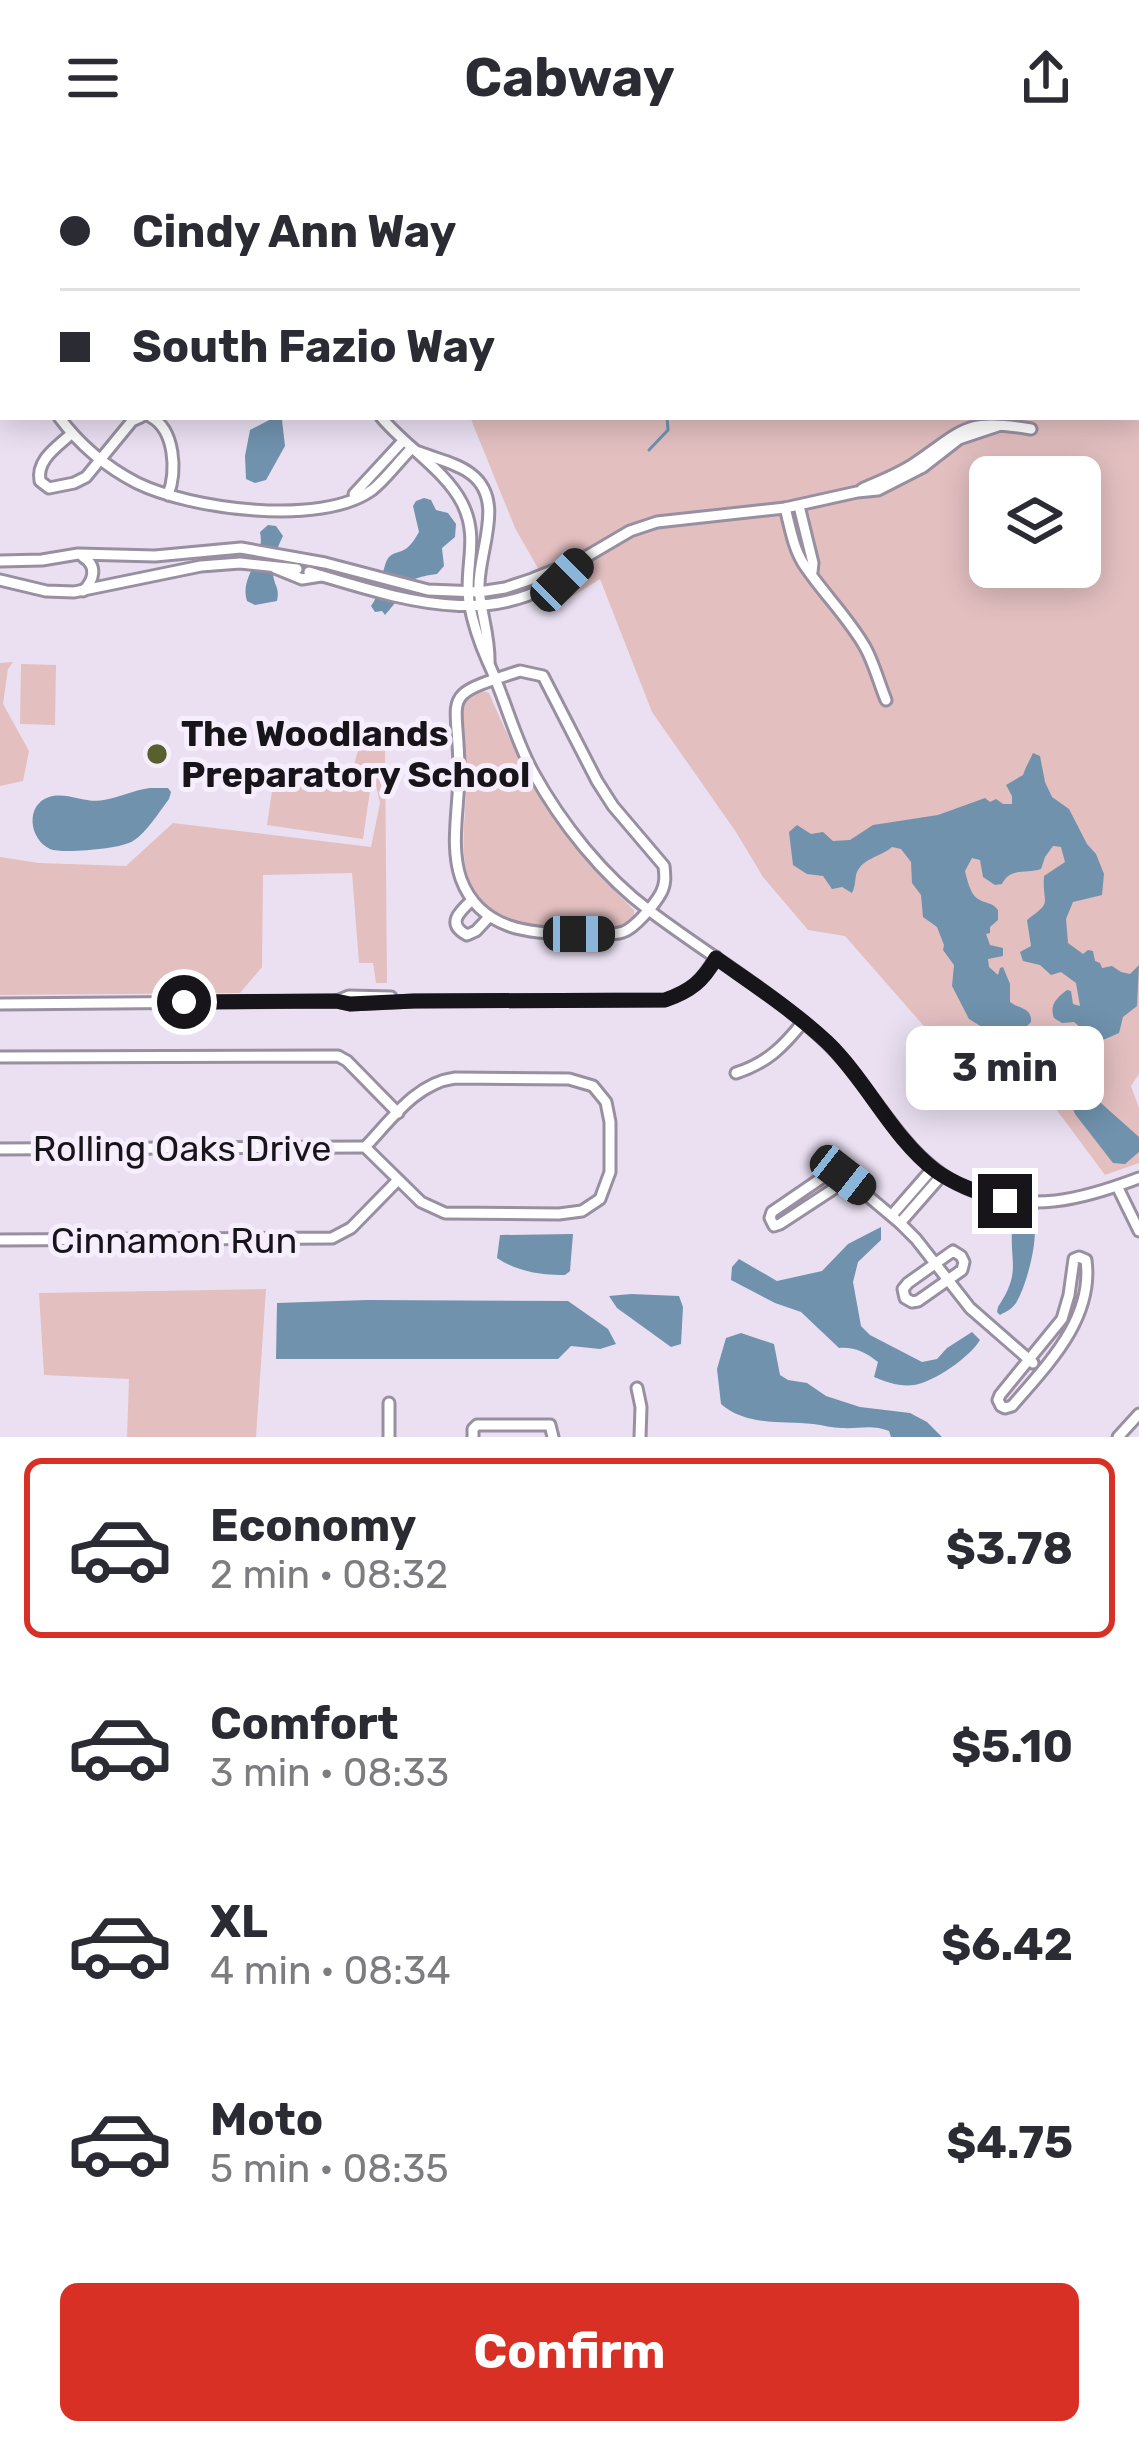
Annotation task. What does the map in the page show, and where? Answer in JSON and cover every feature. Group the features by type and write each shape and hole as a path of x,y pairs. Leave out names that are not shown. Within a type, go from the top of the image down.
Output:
{"street":[{"path":"61,420 100,459 134,481 189,502 286,513 321,508 370,492 406,446"},
{"path":"71,434 42,461 40,481 49,488 86,477 134,420"},
{"path":"156,420 165,429 174,472 169,495"},
{"path":"384,420 461,502 470,526 468,574 490,645 489,663 520,746 556,807 606,870 648,909 828,1043 912,1149 937,1172 1005,1201 1063,1202 1139,1178"},
{"path":"0,561 259,549 315,556 409,587 474,592 505,588 584,558 630,531 657,522 799,506 878,490 959,439 998,426 1031,430"},
{"path":"406,446 456,465 482,485 488,524 474,592"},
{"path":"799,506 812,572"},
{"path":"785,508 805,566 865,648 886,700"},
{"path":"223,548 223,564"},
{"path":"78,554 89,560 94,571 91,584 83,591"},
{"path":"0,580 46,591 83,591 201,566 255,564 303,570 404,600 476,605 540,592 562,580 584,558"},
{"path":"322,575 325,562"},
{"path":"275,568 302,579 322,575"},
{"path":"520,671 543,676 597,781 664,866 662,892 630,929 620,934 524,932 489,917 472,900 462,881 457,852 460,784 454,715 463,693 494,680 520,671"},
{"path":"472,900 457,914 458,931 476,932 489,917"},
{"path":"0,1004 336,1001 349,996 414,1001 665,1000 704,980 716,958"},
{"path":"736,1073 778,1052 803,1022"},
{"path":"0,1057 338,1057 398,1112"},
{"path":"569,1078 584,1082 601,1094 608,1111 611,1163 605,1189 600,1199 582,1211 445,1213 421,1202 365,1147 398,1112 420,1090 444,1079 569,1078"},
{"name":"Rolling Oaks Drive","path":"0,1149 365,1147"},
{"path":"896,1219 937,1172"},
{"path":"843,1175 838,1186 774,1226 772,1212 830,1173 843,1175 896,1219 996,1333 1042,1370"},
{"name":"Cinnamon Run","path":"0,1240 332,1238 351,1228 398,1180"},
{"path":"1117,1186 1139,1232"},
{"path":"953,1251 964,1262 962,1270 947,1281 919,1301 905,1298 903,1289 908,1283 953,1251"},
{"path":"1079,1256 1088,1268 1083,1300 1067,1337 1042,1370 1012,1406 1000,1406 1000,1395 1062,1319 1079,1256"},
{"path":"637,1388 640,1437"},
{"path":"389,1403 389,1437"},
{"path":"1118,1437 1139,1414"},
{"path":"473,1433 477,1425 551,1431"}],"shaded area":[{"path":"471,420 1139,420 1139,1074 1131,1086 1139,1108 1139,1163 1105,1175 1056,1109 1016,1106 958,1065 845,936 808,930 763,877 652,712 600,579 559,605 515,528"},
{"path":"13,662 3,704 29,751 23,781 0,786 0,663"},
{"path":"21,664 56,665 55,725 20,724"},
{"path":"489,693 550,810 634,910 626,924 566,927 519,922 498,914 469,881 464,854 466,779 461,725 469,696"},
{"path":"385,748 387,983 376,983 373,963 359,963 352,873 263,875 262,967 240,993 0,995 0,857 126,866 173,823 371,847 380,803 373,771 354,764 358,751"},
{"path":"276,764 372,777 363,839 267,825"},
{"path":"266,1289 256,1437 127,1437 129,1379 44,1375 39,1293"}],"water":[{"path":"269,420 282,420 285,446 266,480 255,483 246,479 250,430"},
{"path":"424,498 456,524 455,537 442,548 444,566 437,574 410,582 385,615 375,612 371,606 387,561 407,548 419,532 413,506"},
{"path":"268,525 276,526 283,536 273,565 277,601 255,605 247,601 246,583 259,551 260,532"},
{"path":"1033,753 1040,756 1052,797 1069,809 1104,874 1102,895 1073,902 1066,919 1068,943 1083,954 1093,951 1102,968 1112,966 1130,974 1139,965 1137,1006 1123,1017 1119,1033 1103,1040 1084,1036 1074,1022 1062,1023 1053,1013 1055,1002 1067,990 1073,1004 1080,1006 1076,983 1061,972 1051,975 1040,965 1023,961 1020,952 1031,946 1027,920 1044,905 1044,876 1065,862 1061,847 1053,846 1041,869 1014,873 995,885 983,877 980,860 972,858 965,871 971,890 998,910 998,920 986,934 990,945 1003,948 1003,956 988,959 989,967 998,975 1003,967 1010,1002 1031,1017 1015,1038 1015,1049 1005,1047 969,1019 952,986 954,965 943,950 937,927 923,917 911,862 901,849 892,847 862,865 852,893 842,887 832,889 823,876 807,874 793,865 789,832 797,825 811,834 823,832 833,841 850,840 873,825 938,815 985,798 1012,804 1006,785 1023,775"},
{"path":"168,788 169,799 143,832 126,844 92,850 50,849 34,830 36,807 49,797 97,801"},
{"path":"1093,1096 1139,1137 1139,1152 1125,1164 1113,1163 1075,1114 1072,1106"},
{"path":"1034,1224 1033,1253 1020,1296 1000,1315 998,1307 1012,1276 1012,1229"},
{"path":"881,1227 881,1240 858,1262 853,1282 861,1326 922,1362 937,1359 972,1332 980,1340 951,1368 914,1385 874,1377 878,1362 873,1358 839,1348 801,1312 731,1280 732,1267 739,1259 777,1281 822,1271 848,1244"},
{"path":"573,1234 570,1271 565,1275 530,1272 497,1258 500,1235"},
{"path":"609,1296 679,1296 681,1344 671,1347 617,1308"},
{"path":"568,1301 608,1329 616,1344 600,1349 571,1346 558,1359 276,1359 277,1303"},
{"path":"741,1333 774,1344 780,1375 788,1380 807,1383 826,1396 860,1407 910,1413 942,1437 891,1437 889,1431 877,1428 765,1421 731,1411 721,1404 717,1369 726,1338"}],"waterway":[{"path":"649,450 668,430 667,420"}],"place":[{"name":"The Woodlands Preparatory School","path":"157,754"}],"route":[{"path":"184,1002 665,1000 704,980 716,958 828,1043 932,1168 968,1189 1005,1201"}]}
